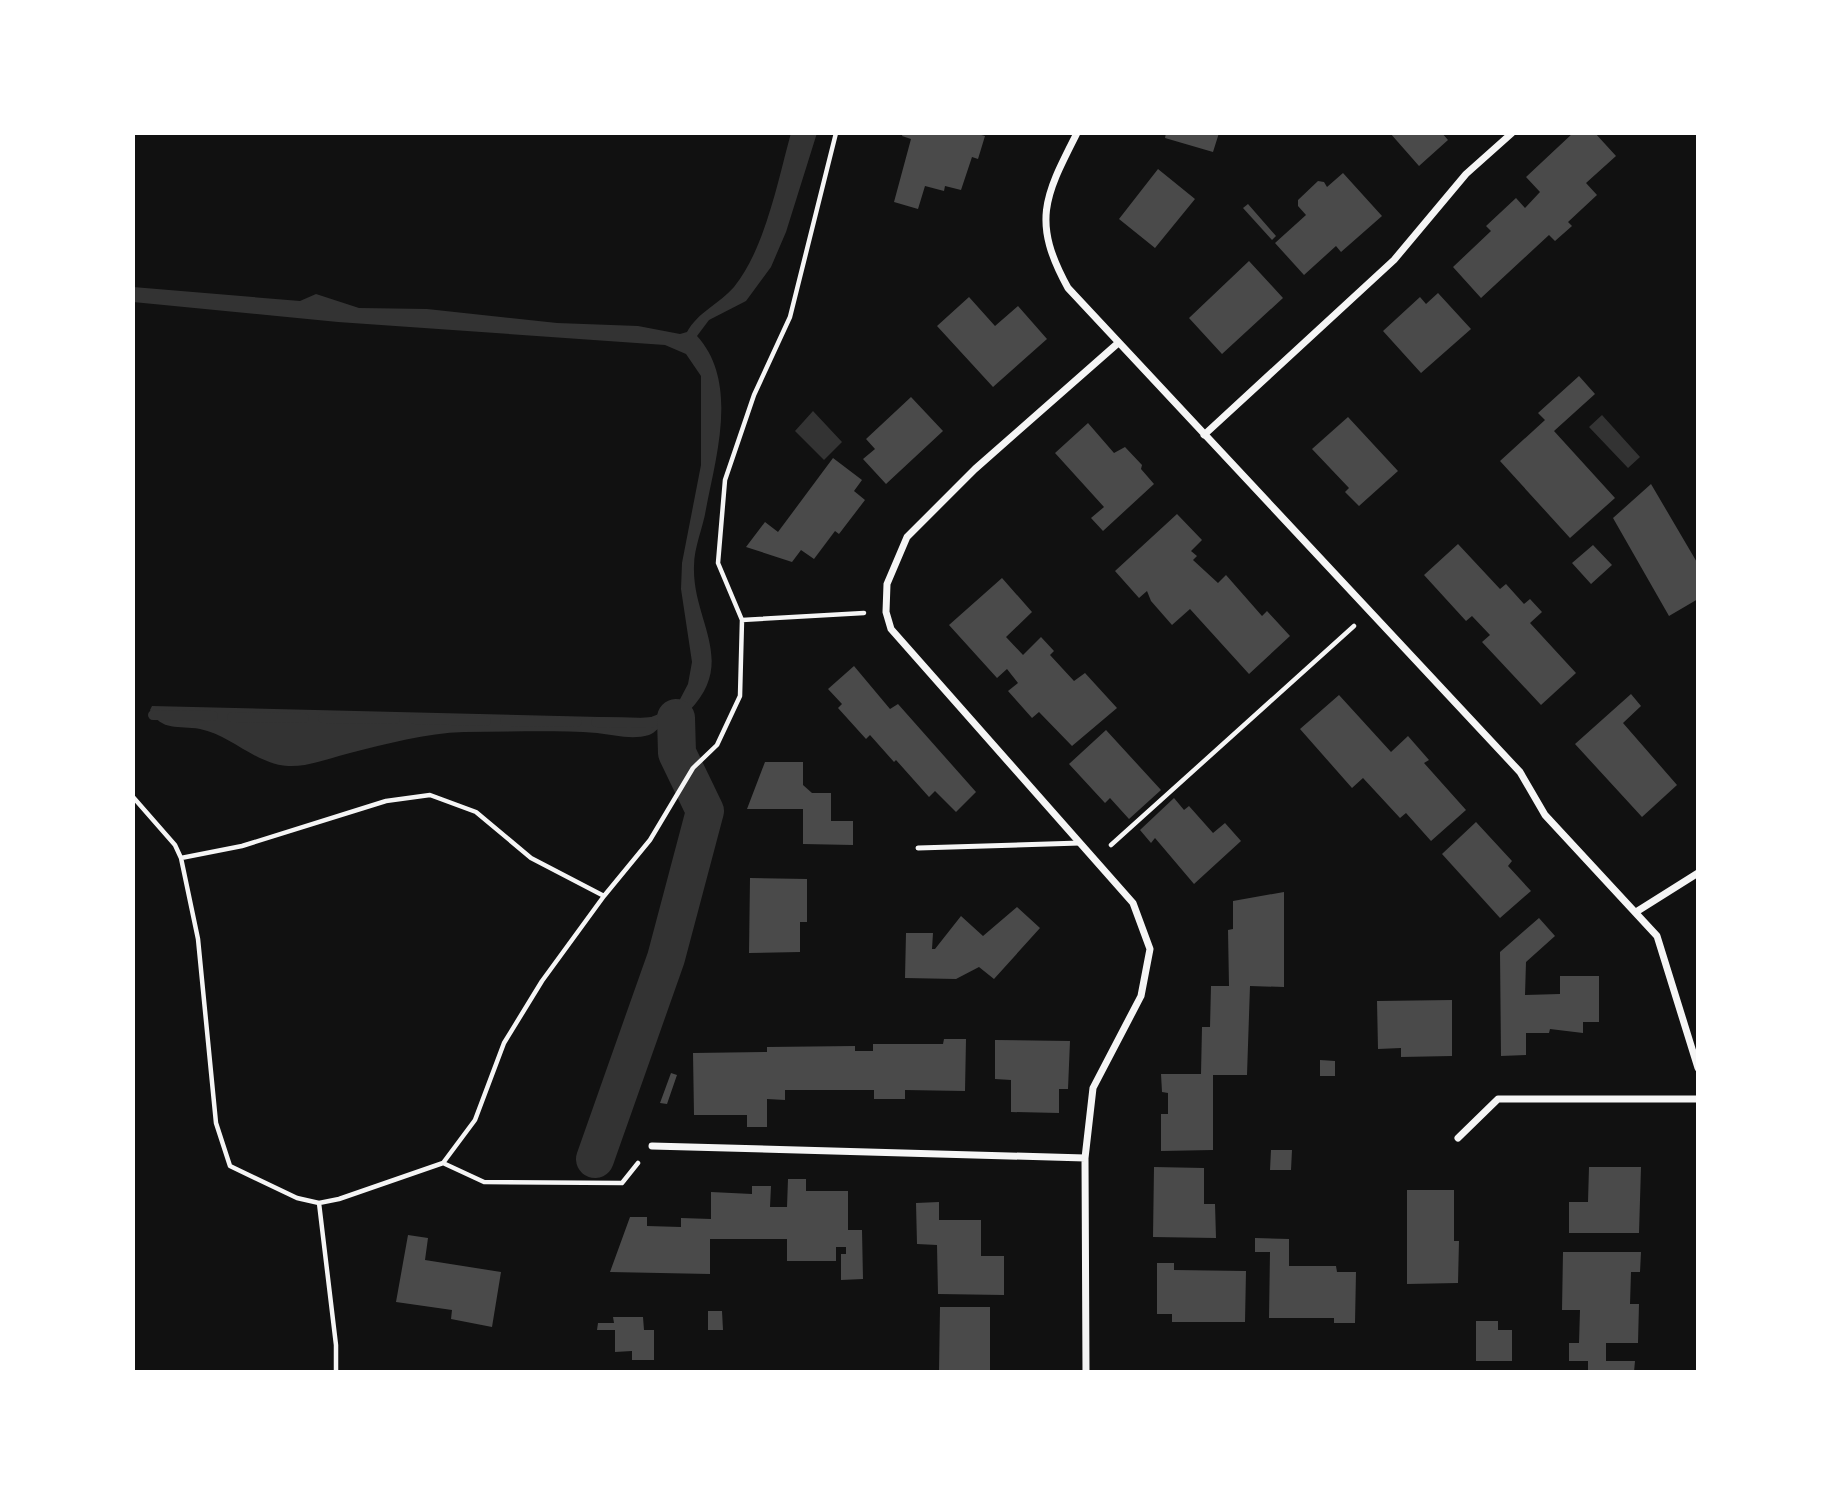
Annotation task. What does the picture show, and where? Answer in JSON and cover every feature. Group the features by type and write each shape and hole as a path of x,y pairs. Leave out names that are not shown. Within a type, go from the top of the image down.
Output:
{"street":[{"path":"1077,133 1045,205 1046,236 1054,263 1068,288 1117,344 1520,772 1545,815 1657,936 1698,1068"},
{"path":"1204,435 1394,260 1466,174 1512,133"},
{"path":"1086,1372 1085,1158 1093,1088 1141,996 1150,949 1133,903 891,629 886,612 887,584 907,537 975,469 1117,344"},
{"path":"1636,912 1698,873"},
{"path":"1458,1138 1498,1099 1698,1099"},
{"path":"652,1146 772,1147 1085,1158"}],"lane":[{"path":"918,848 1080,843"}],"path":[{"path":"133,797 174,845 181,858 198,939 216,1123 230,1166 297,1198 318,1203 339,1199 443,1163 475,1121 504,1043 542,981 604,896 650,840 693,768 717,745 740,696 742,620 718,563 725,480 754,395 790,317 836,133"},
{"path":"742,620 886,612"},
{"path":"1094,859 1370,612"},
{"path":"181,858 242,846 386,801 430,795 476,812 531,858 604,896"},
{"path":"443,1163 484,1182 622,1183 652,1146"},
{"path":"318,1203 336,1345 336,1372"}],"shaded area":[{"path":"791,133 817,133 786,232 771,267 746,301 709,320 697,336 710,354 718,375 721,420 715,466 694,566 695,586 712,658 710,675 703,693 687,713 643,736 564,732 450,733 392,743 296,766 276,764 211,732 165,725 155,717 150,710 152,706 640,718 662,716 677,705 688,684 692,662 681,589 682,563 701,465 701,376 686,354 665,345 338,322 133,302 133,287 300,301 316,294 359,308 427,309 557,323 638,326 680,334 687,332 697,319 728,293 745,271 769,213"},
{"path":"813,411 842,442 824,460 795,431"},
{"path":"1602,415 1640,457 1628,468 1589,427"}],"building":[{"path":"903,133 974,133 985,136 978,159 972,157 961,190 945,186 944,191 925,186 918,209 894,202 911,139 902,136"},
{"path":"1166,133 1219,133 1213,152 1165,138"},
{"path":"1390,133 1442,133 1448,140 1419,166"},
{"path":"1573,133 1595,133 1616,156 1586,183 1597,195 1568,222 1572,226 1555,241 1549,235 1481,298 1453,267 1491,231 1486,226 1516,198 1525,208 1540,192 1526,177"},
{"path":"1158,169 1195,199 1155,248 1119,219"},
{"path":"1343,173 1382,216 1341,252 1336,246 1304,275 1275,243 1306,215 1298,206 1298,200 1318,181 1324,182 1327,187"},
{"path":"1248,204 1276,236 1272,240 1243,208"},
{"path":"1249,261 1283,298 1222,354 1189,318"},
{"path":"1438,293 1471,329 1421,373 1383,331 1420,297 1426,304"},
{"path":"969,297 995,326 1018,306 1047,339 993,387 937,326"},
{"path":"1579,376 1595,394 1554,431 1615,498 1570,538 1500,461 1545,420 1538,413"},
{"path":"911,397 943,431 886,484 863,459 875,449 866,439"},
{"path":"1348,417 1398,471 1359,506 1345,492 1349,488 1312,449"},
{"path":"1088,423 1114,453 1125,447 1142,465 1141,469 1154,484 1103,531 1091,518 1104,507 1055,453"},
{"path":"833,458 862,480 854,491 865,500 839,534 835,531 814,559 801,550 792,562 746,547 765,522 778,532"},
{"path":"1651,484 1698,564 1698,599 1669,616 1613,518"},
{"path":"1177,514 1202,540 1191,551 1197,556 1193,560 1218,583 1226,575 1262,616 1267,611 1290,636 1249,674 1190,609 1172,625 1151,601 1147,591 1139,598 1115,571"},
{"path":"1458,544 1500,589 1506,584 1524,604 1530,599 1542,612 1530,623 1576,673 1541,705 1482,642 1490,635 1472,616 1466,621 1424,575"},
{"path":"1593,545 1612,565 1591,584 1572,563"},
{"path":"1002,578 1032,612 1006,637 1023,655 1041,637 1054,651 1050,655 1074,681 1085,673 1117,708 1072,746 1039,712 1032,718 1008,691 1018,683 1007,669 997,678 949,625"},
{"path":"854,666 890,709 898,704 976,792 956,812 935,791 929,797 896,760 894,762 870,735 866,739 838,708 842,704 828,689"},
{"path":"1631,694 1641,706 1623,723 1677,785 1642,817 1575,744"},
{"path":"1339,695 1391,752 1408,736 1429,760 1424,763 1466,810 1431,841 1406,813 1400,818 1363,778 1352,788 1300,729"},
{"path":"1106,730 1161,790 1129,819 1110,798 1105,803 1069,764"},
{"path":"765,762 803,762 803,785 812,793 831,793 831,821 853,821 853,845 803,844 803,809 747,809"},
{"path":"1174,798 1184,810 1189,806 1213,833 1225,823 1241,841 1194,884 1155,838 1151,843 1140,830"},
{"path":"1476,822 1512,861 1508,866 1531,891 1500,918 1442,854"},
{"path":"750,878 807,879 807,922 800,922 800,952 749,953"},
{"path":"1284,892 1284,987 1250,986 1247,1075 1213,1075 1213,1150 1161,1151 1161,1114 1168,1114 1168,1093 1162,1092 1161,1074 1201,1074 1202,1027 1210,1027 1211,986 1229,986 1228,930 1233,929 1233,901"},
{"path":"1017,907 1040,928 994,979 979,967 956,979 905,978 906,933 933,933 932,949 935,949 961,916 983,936"},
{"path":"1539,918 1555,936 1526,962 1525,995 1560,994 1560,976 1599,976 1599,1022 1583,1022 1583,1033 1550,1029 1549,1033 1526,1033 1526,1055 1501,1056 1500,952"},
{"path":"1452,1000 1452,1056 1401,1057 1401,1048 1378,1049 1377,1001"},
{"path":"944,1039 966,1039 965,1091 905,1090 905,1099 874,1099 874,1090 785,1090 785,1100 767,1099 767,1127 747,1127 747,1115 694,1115 693,1053 767,1052 767,1047 855,1046 855,1051 873,1051 873,1044 943,1044"},
{"path":"995,1040 1070,1041 1068,1089 1059,1089 1059,1113 1011,1112 1011,1080 995,1079"},
{"path":"1320,1060 1335,1061 1335,1076 1320,1076"},
{"path":"671,1073 677,1075 667,1104 660,1103"},
{"path":"1271,1150 1292,1150 1291,1170 1270,1170"},
{"path":"1154,1167 1204,1168 1204,1204 1215,1204 1216,1238 1153,1237"},
{"path":"1589,1167 1641,1167 1639,1233 1569,1233 1569,1202 1588,1202"},
{"path":"788,1179 806,1179 806,1191 848,1191 848,1230 862,1230 863,1279 841,1280 841,1254 846,1254 846,1247 836,1247 836,1261 787,1261 787,1239 710,1239 710,1274 610,1272 630,1217 647,1217 647,1226 681,1227 681,1218 711,1219 711,1192 752,1194 752,1186 771,1186 770,1207 787,1207"},
{"path":"1407,1190 1454,1190 1454,1241 1459,1241 1458,1283 1407,1284"},
{"path":"939,1202 939,1220 981,1220 981,1256 1004,1256 1004,1295 938,1294 937,1245 917,1244 916,1203"},
{"path":"408,1235 428,1238 425,1260 501,1272 492,1327 451,1319 452,1310 396,1302"},
{"path":"1255,1238 1289,1239 1289,1266 1336,1266 1337,1272 1356,1272 1355,1323 1334,1323 1334,1318 1269,1318 1270,1252 1255,1252"},
{"path":"1563,1252 1641,1252 1640,1272 1631,1272 1630,1304 1639,1304 1638,1343 1606,1343 1606,1361 1635,1361 1634,1372 1588,1372 1588,1361 1569,1361 1569,1343 1579,1343 1580,1310 1562,1310"},
{"path":"1157,1263 1174,1263 1174,1270 1246,1271 1245,1322 1172,1322 1172,1314 1157,1314"},
{"path":"940,1307 990,1307 990,1372 939,1372"},
{"path":"708,1311 722,1311 723,1330 708,1330"},
{"path":"613,1317 643,1317 644,1330 654,1330 654,1360 632,1360 632,1351 615,1352 615,1330 597,1330 598,1323 614,1323"},
{"path":"1476,1321 1498,1321 1498,1330 1512,1330 1512,1361 1476,1361"}],"waterway":[{"path":"153,715 213,716"},
{"path":"232,717 304,718"},
{"path":"323,718 395,719"},
{"path":"595,1159 666,958 705,811 677,753 676,718"},
{"path":"414,719 486,721"},
{"path":"596,722 650,723 660,719"},
{"path":"505,721 577,722"}]}
